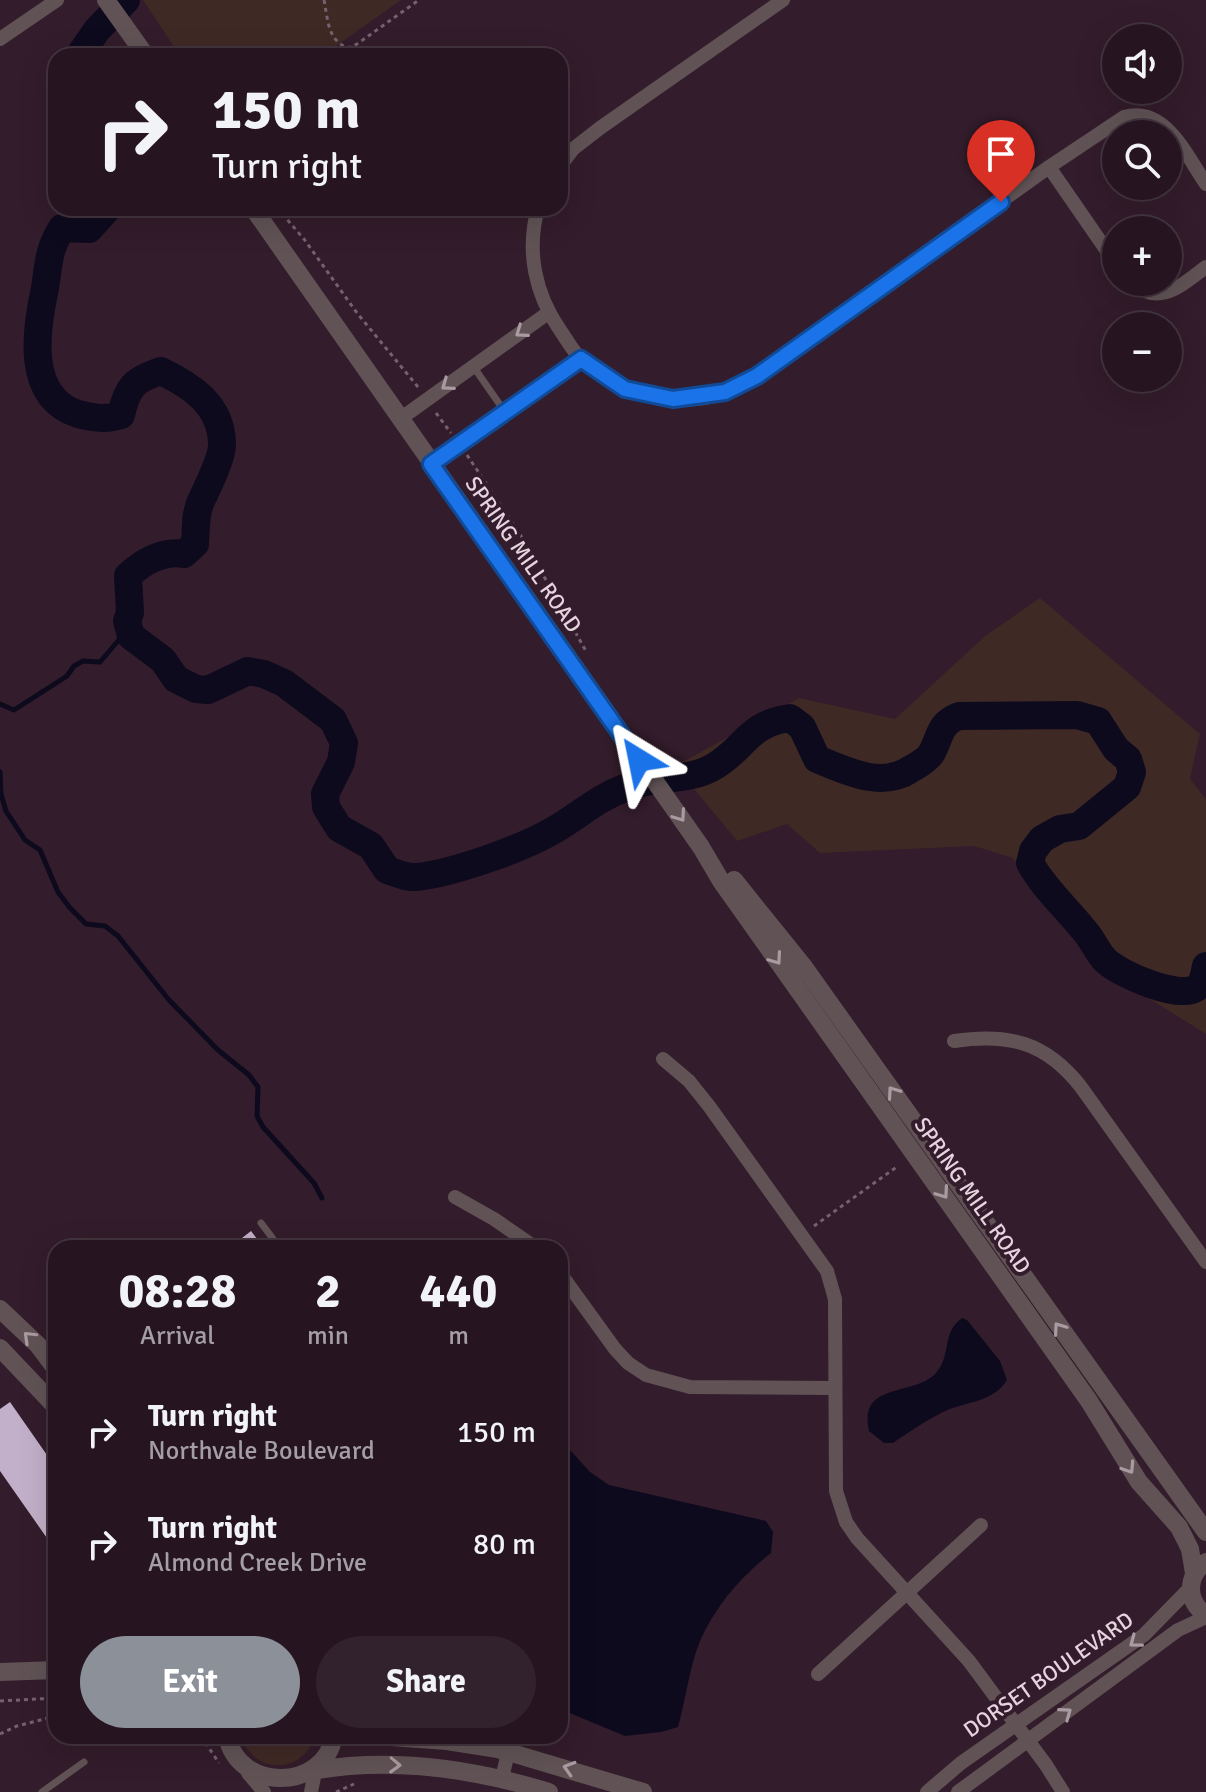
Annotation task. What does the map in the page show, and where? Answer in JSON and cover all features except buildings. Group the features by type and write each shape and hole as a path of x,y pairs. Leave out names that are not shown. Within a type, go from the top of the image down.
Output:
{"street":[{"path":"0,39 57,0"},
{"path":"106,0 140,48"},
{"path":"568,156 600,128 783,0"},
{"path":"536,216 532,250 537,282 548,313 581,359 625,389 673,399 725,392 757,376 1111,123 1137,113 1163,123 1206,184"},
{"path":"1049,167 1102,244"},
{"name":"SPRING MILL ROAD","path":"259,216 658,785 721,881 1089,1401 1131,1471 1179,1527 1190,1549 1197,1575 1195,1605 1206,1616"},
{"path":"1182,284 1206,267"},
{"path":"400,419 548,313"},
{"path":"431,464 581,359"},
{"name":"SPRING MILL ROAD","path":"701,847 731,876 804,967 1206,1532"},
{"path":"954,1041 993,1037 1018,1041 1041,1050 1057,1061 1081,1087 1206,1262"},
{"path":"663,1059 689,1081 709,1106 827,1271 835,1299 836,1491 846,1522 969,1661 1063,1792"},
{"path":"455,1197 524,1240"},
{"path":"568,1284 615,1349 646,1375 690,1387 835,1388"},
{"path":"0,1309 48,1358"},
{"path":"0,1348 48,1399"},
{"path":"818,1674 981,1525"},
{"name":"DORSET BOULEVARD","path":"958,1792 1022,1733 1144,1635 1197,1575"},
{"name":"DORSET BOULEVARD","path":"927,1792 961,1763 1022,1733 1178,1630 1206,1616"},
{"path":"0,1672 48,1670"},
{"path":"311,1792 316,1771 332,1744"},
{"path":"502,1778 511,1744 643,1792"},
{"path":"230,1745 264,1792"},
{"path":"248,1773 267,1782 282,1784 296,1782 316,1771 346,1766 411,1766 463,1770 549,1792"}],"lane":[{"path":"473,366 505,412"},
{"path":"261,1223 274,1240"},
{"path":"42,1792 84,1762"}],"path":[{"path":"324,0 332,35 348,48 419,0"},
{"path":"283,216 459,444 540,567 591,660"},
{"path":"801,1235 898,1166"},
{"path":"0,1701 48,1698"},
{"path":"0,1734 48,1718"}],"shaded area":[{"path":"143,0 401,0 333,48 175,48"},
{"path":"1040,598 1200,734 1190,779 1206,799 1206,1034 1097,966 1013,858 974,846 820,853 787,824 737,841 675,766 799,698 895,719 985,636"},
{"path":"962,1318 967,1320 1000,1361 1007,1380 994,1394 941,1413 893,1443 884,1443 869,1431 868,1415 872,1404 890,1392 915,1385 936,1373 944,1359 951,1330"},
{"path":"568,1448 590,1472 609,1485 766,1521 773,1532 771,1553 730,1593 706,1628 693,1662 678,1727 625,1736 568,1712"},
{"path":"245,1744 311,1744 300,1758 278,1765 256,1758"}],"waterway":[{"path":"85,48 126,0"},
{"path":"101,216 89,229 62,228 52,250 38,341 38,360 49,393 61,405 78,414 115,417 121,415 133,386 161,371 203,398 216,418 222,443 217,464 199,506 195,544 184,554 154,558 128,576 130,613 127,621 131,636 163,660 176,679 196,689 208,690 248,671 264,674 284,683 333,720 344,743 341,762 325,794 326,807 339,828 371,846 387,870 409,877 431,875 506,852 541,837 616,791 649,781 705,771 725,759 756,731 776,721 790,718 802,727 817,759 864,776 888,778 900,775 927,758 947,723 959,716 1077,715 1098,721 1116,749 1128,759 1132,772 1127,787 1079,826 1060,829 1042,839 1033,851 1030,863 1112,966 1149,984 1177,991 1188,991 1201,984 1206,966"},
{"path":"0,704 14,710 67,676 74,666 83,661 100,662 129,628"},
{"path":"0,772 6,811 25,840 40,850 58,892 70,908 86,924 105,926 118,936 169,1000 218,1050 249,1075 258,1087 257,1116 263,1127 314,1183 322,1198"}],"route":[{"path":"639,760 431,464 581,359 625,389 648,396 698,398 725,392 757,376 1001,202"}]}
